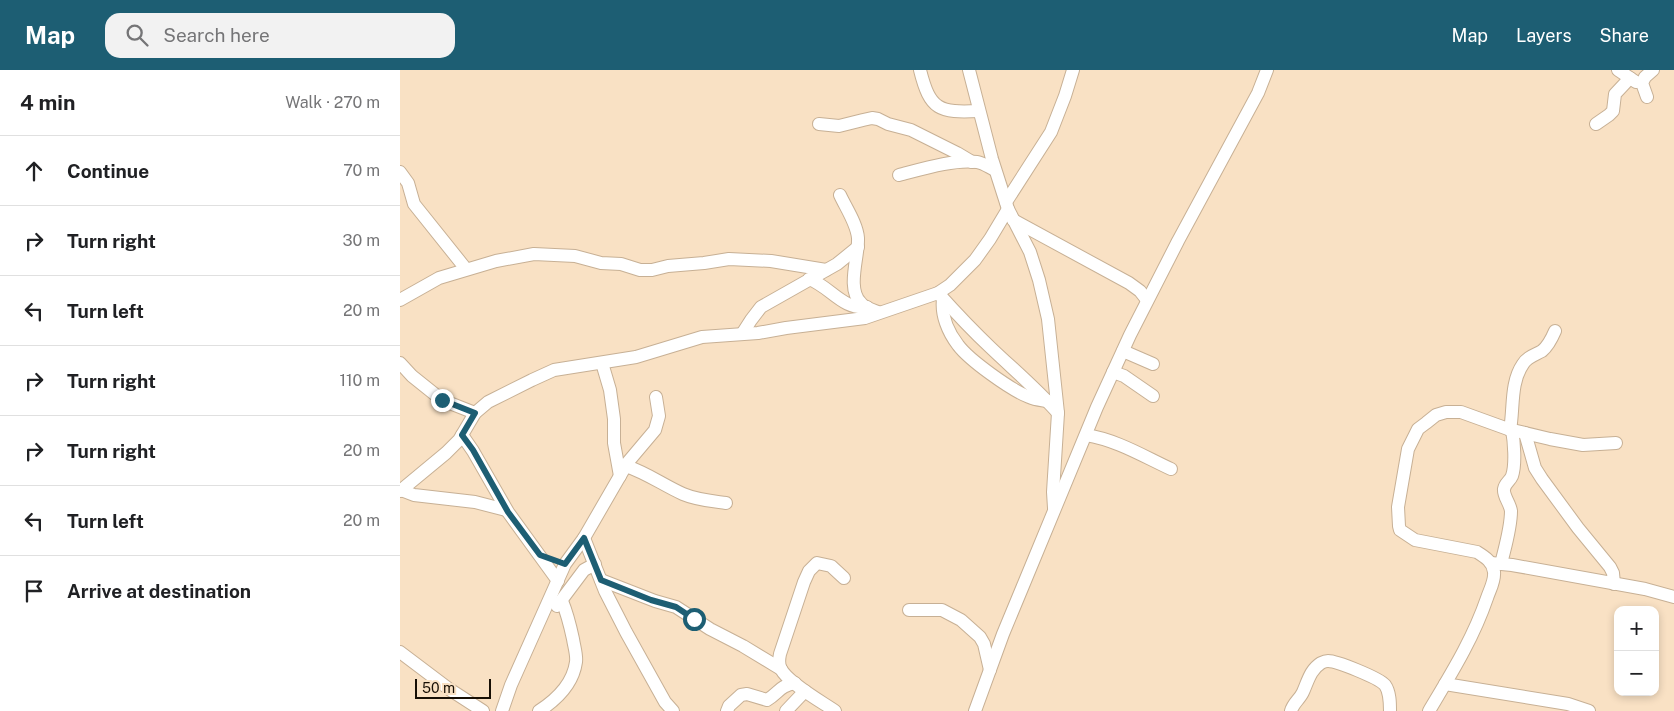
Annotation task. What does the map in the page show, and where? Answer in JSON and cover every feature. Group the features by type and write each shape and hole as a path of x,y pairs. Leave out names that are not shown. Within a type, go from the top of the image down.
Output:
{"street":[{"path":"920,70 927,93 931,102 936,106 944,110 954,111 979,110"},
{"path":"969,70 995,170 1009,210 1030,252 1040,280 1052,346 1058,413 1053,492 1054,512"},
{"path":"809,279 819,283 850,306 872,310 940,296 975,260 1009,210 1051,132 1073,70"},
{"path":"975,711 1003,634 1113,372 1147,300 1194,209 1258,93 1268,70"},
{"path":"1618,70 1642,85 1647,97"},
{"path":"1642,85 1645,77 1653,70"},
{"path":"1596,124 1612,111 1615,94 1630,78"},
{"path":"819,124 839,126 872,118 878,119 888,124 911,130 972,162"},
{"path":"899,175 943,165 972,162 978,162 995,170"},
{"path":"400,172 408,183 414,204 466,269"},
{"path":"840,194 857,232 858,247 854,270 856,293 860,303 872,310"},
{"path":"1009,210 1129,283 1147,300"},
{"path":"742,334 762,307 837,264 858,247"},
{"path":"400,300 439,278 496,261 534,254 575,256 601,263 622,264 640,270 737,259 771,261 826,270"},
{"path":"940,296 947,326 957,345 967,355 1024,395 1037,400 1048,401"},
{"path":"940,296 991,348 1025,378 1058,413"},
{"path":"400,490 446,453 462,435 475,413 488,402 554,370 636,357 702,337 742,334 865,318 872,310"},
{"path":"1429,711 1478,624 1494,580 1494,570 1511,512 1504,492 1505,485 1513,472 1514,438 1511,430 1513,390 1526,360 1547,346 1555,331"},
{"path":"1123,351 1152,364"},
{"path":"400,363 412,376 442,400 475,413"},
{"path":"602,363 610,390 614,419 614,443 623,471"},
{"path":"1113,372 1124,376 1153,396"},
{"path":"502,711 511,685 542,620 565,564 584,538 637,450 651,437 655,430 659,416 656,397"},
{"path":"1616,443 1583,445 1511,430 1460,412 1446,412 1436,415 1418,429 1408,449 1398,507 1400,530 1414,540 1477,552 1496,563 1645,589 1674,597"},
{"path":"1525,433 1535,468 1578,528 1610,567 1613,573 1614,584"},
{"path":"462,435 473,450 506,510 558,581"},
{"path":"1086,435 1104,438 1137,451 1171,470"},
{"path":"623,471 650,475 684,494 698,499 726,503"},
{"path":"400,490 414,495 475,502 506,510"},
{"path":"584,538 601,580 626,632 665,702 673,711"},
{"path":"540,555 565,564"},
{"path":"781,669 779,663 780,654 808,571 817,563 823,564 831,566 844,578"},
{"path":"542,620 562,601 584,570 594,564"},
{"path":"601,580 651,600 676,607 710,629 781,669 800,687 836,711"},
{"path":"539,711 549,705 568,684 576,660 570,623 562,601"},
{"path":"909,610 942,610 961,620 980,637 984,644 990,671"},
{"path":"400,652 449,689 483,711"},
{"path":"1291,711 1292,706 1304,692 1310,674 1321,663 1329,660 1360,671 1385,685 1390,696 1390,711"},
{"path":"1445,684 1568,704 1589,711"},
{"path":"727,711 729,706 741,694 767,700 787,685 800,687"},
{"path":"786,711 800,687"},
{"path":"1533,698 1540,711"}],"route":[{"path":"442,400 475,413 462,435 487,474 498,497 540,555 565,564 584,538 601,580 651,600 676,607 694,619"}]}
